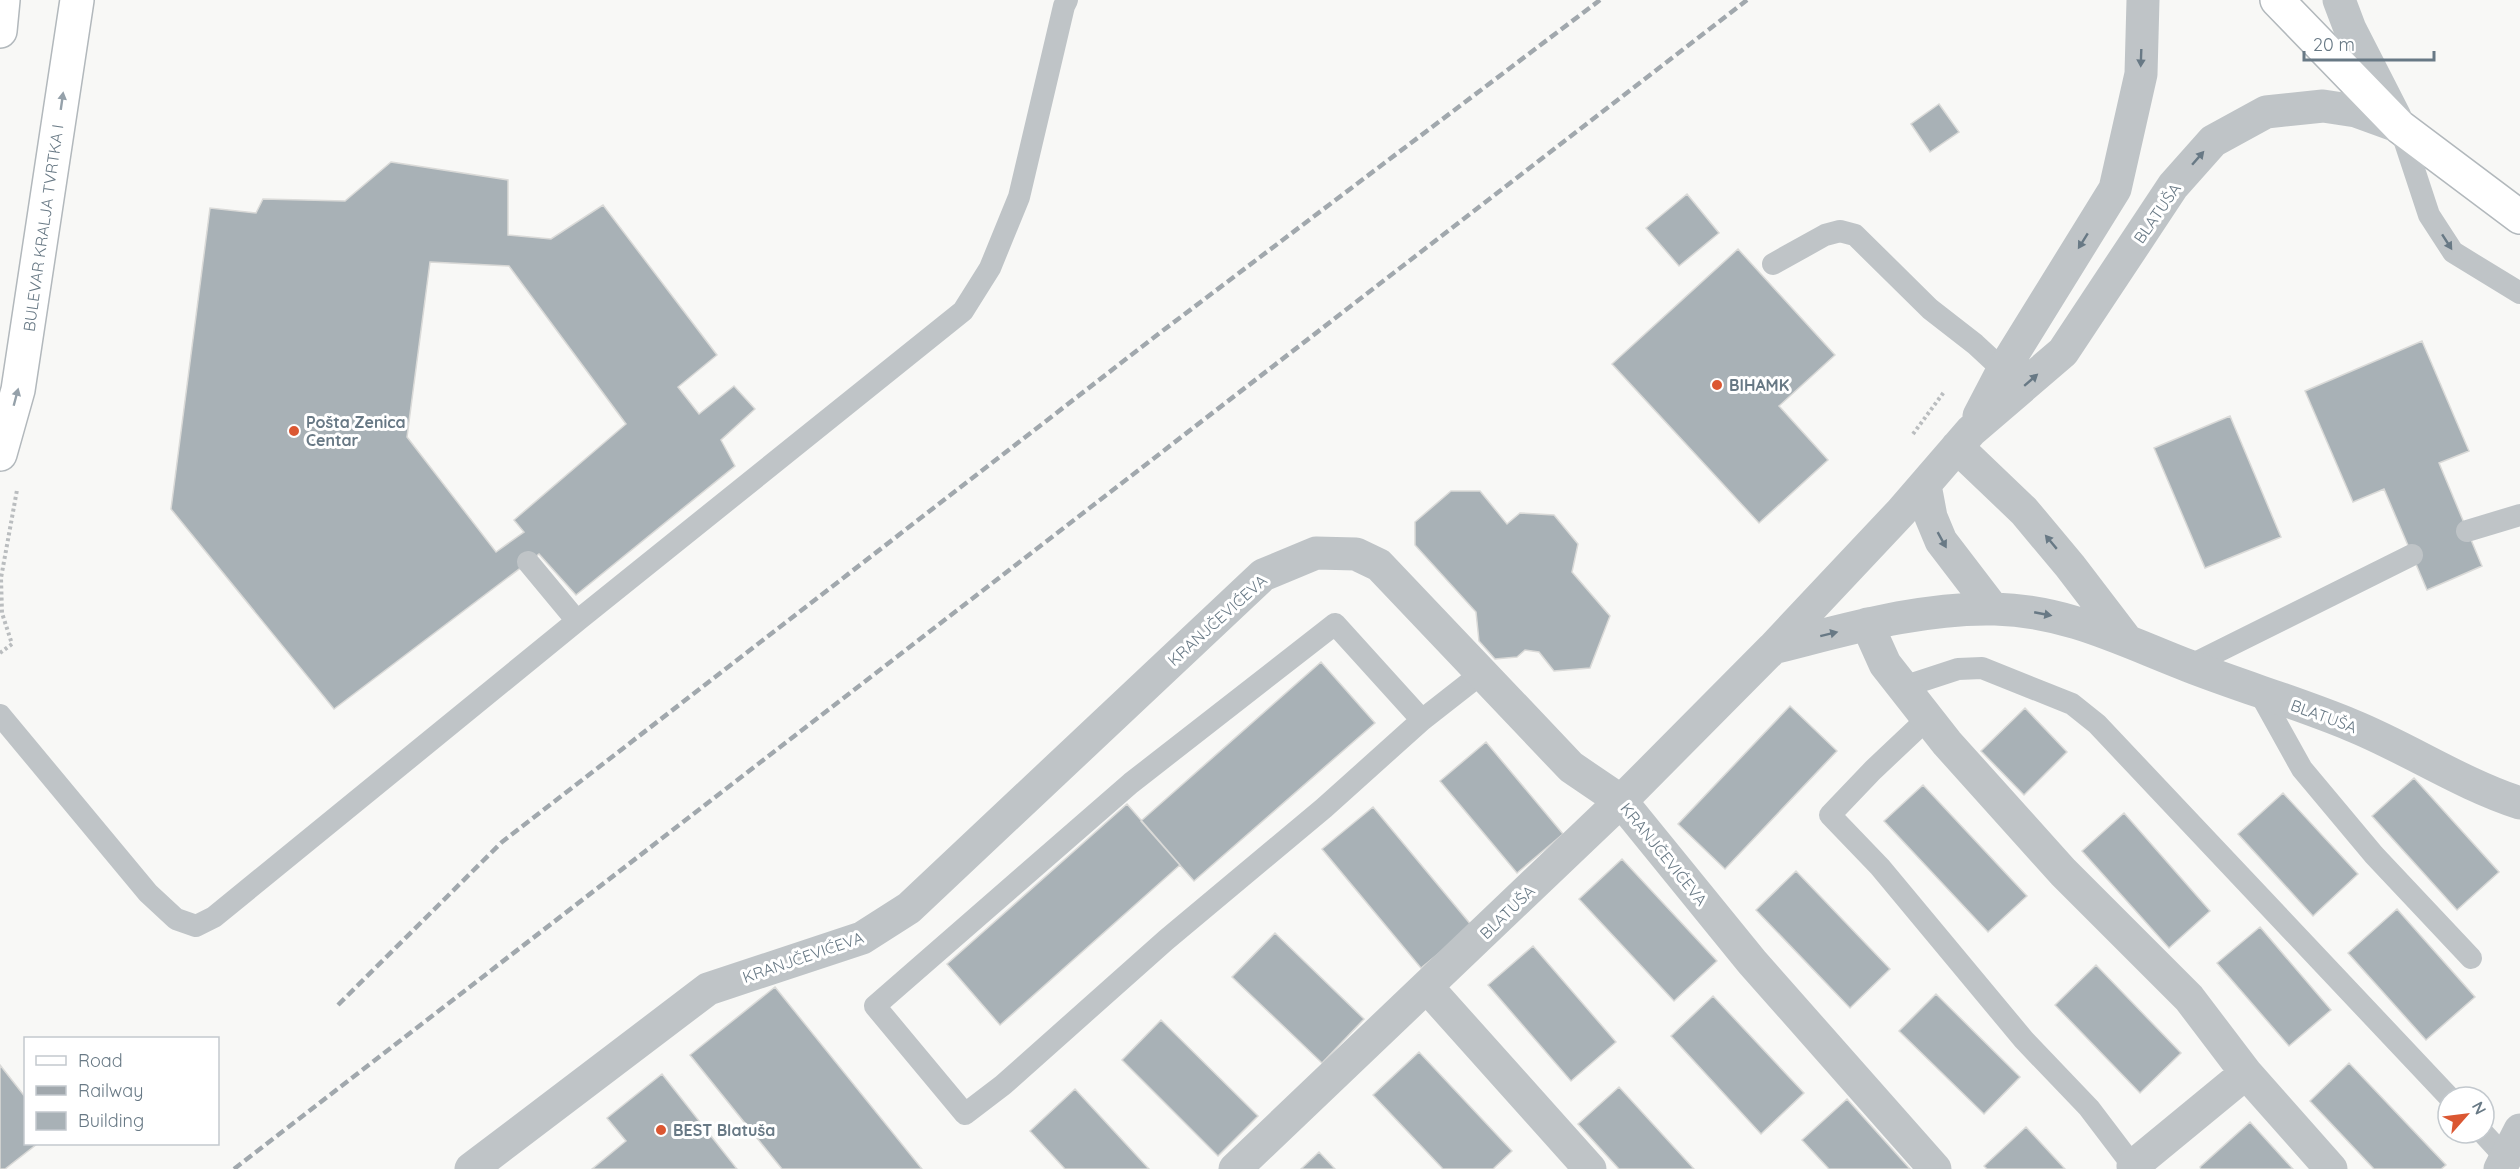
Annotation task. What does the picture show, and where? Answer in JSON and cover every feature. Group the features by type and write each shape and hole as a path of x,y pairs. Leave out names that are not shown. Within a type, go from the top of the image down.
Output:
{"street":[{"path":"0,31 3,0"},
{"name":"BULEVAR KRALJA TVRTKA I","path":"0,454 18,390 77,0"},
{"name":"BLATUŠA","path":"1964,439 2003,370 2115,189 2141,74 2143,0"},
{"path":"2277,0 2400,127 2520,217"},
{"path":"2339,0 2350,29 2400,127"},
{"name":"BLATUŠA","path":"1235,1169 1621,801 1773,648 1964,439 2063,352 2173,186 2213,141 2266,112 2323,106 2356,111 2400,127"},
{"name":"BLATUŠA","path":"1964,439 2070,566 2125,638"},
{"path":"1924,485 1931,517 1941,541 1993,609"},
{"name":"KRANJČEVIĆEVA","path":"471,1169 708,989 862,938 909,908 1263,575 1316,553 1356,554 1379,565 1571,767 1621,801 1752,962 1935,1169"},
{"name":"BLATUŠA","path":"1773,648 1867,624 1932,614 1993,609 2026,611 2071,620 2125,638 2189,666 2351,725 2520,802"},
{"path":"1867,624 1885,664 1928,719 2063,872 2189,999 2246,1073 2331,1169"},
{"path":"1427,987 1590,1169"},
{"path":"2133,1168 2246,1073"}],"lane":[{"path":"0,715 148,893 176,919 196,926 214,917 963,311 990,268 1019,197 1067,0"},
{"path":"2400,127 2429,215 2453,252 2520,293"},
{"path":"1773,264 1825,236 1840,231 1855,235 1930,309 1975,344 2003,370"},
{"path":"2467,531 2520,515"},
{"path":"2189,666 2412,555"},
{"path":"528,562 577,621"},
{"path":"1422,720 1335,624 1131,783 875,1006 965,1114 1003,1085 1174,933 1324,808 1422,720 1482,673"},
{"path":"1903,687 1958,669 1982,668 2072,705 2089,717 2438,1085"},
{"path":"2258,690 2302,770 2374,855 2471,958"},
{"path":"1928,719 1873,770 1830,815 1880,867 2024,1040 2089,1108 2133,1168"},
{"path":"2496,1142 2509,1152"}],"path":[{"path":"1910,437 1938,401 1975,344"},
{"path":"0,653 12,644"}],"building":[{"path":"1939,104 1959,132 1930,152 1911,124"},
{"name":"Pošta Zenica Centar","path":"391,162 508,180 508,235 551,239 603,205 717,355 678,387 699,414 734,386 755,409 721,440 735,466 576,595 539,554 334,709 171,509 210,208 256,213 263,199 345,201","holes":["430,262 509,266 626,424 514,520 524,532 496,552 407,437"]},
{"path":"1687,194 1719,233 1679,266 1646,228"},
{"name":"BIHAMK","path":"1738,249 1835,355 1779,406 1828,460 1759,523 1612,364"},
{"path":"2422,341 2469,451 2439,463 2482,566 2427,590 2384,489 2353,502 2305,391"},
{"path":"2230,416 2281,537 2205,568 2154,448"},
{"path":"1451,491 1480,491 1507,524 1520,513 1554,515 1578,544 1572,572 1610,616 1590,668 1554,671 1539,652 1525,650 1517,657 1495,659 1479,641 1476,612 1415,545 1415,522"},
{"path":"1321,662 1375,723 1194,881 1141,821"},
{"path":"1790,706 1837,751 1725,869 1678,824"},
{"path":"2025,708 2067,752 2024,795 1981,751"},
{"path":"1486,742 1563,834 1517,873 1440,781"},
{"path":"2414,778 2499,872 2457,910 2372,816"},
{"path":"1923,785 2027,896 1988,932 1884,821"},
{"path":"2283,793 2358,874 2313,916 2238,834"},
{"path":"1127,804 1180,865 1000,1025 947,964"},
{"path":"1373,807 1472,926 1421,968 1322,849"},
{"path":"2124,813 2210,911 2169,948 2082,851"},
{"path":"1622,859 1717,961 1674,1001 1579,899"},
{"path":"1796,871 1890,969 1850,1008 1756,910"},
{"path":"2397,909 2475,997 2426,1040 2348,953"},
{"path":"2260,927 2331,1010 2289,1046 2217,963"},
{"path":"1275,933 1364,1019 1322,1063 1232,977"},
{"path":"1533,946 1616,1042 1571,1081 1488,985"},
{"path":"2096,965 2181,1053 2140,1093 2055,1005"},
{"path":"775,987 922,1169 782,1169 690,1055"},
{"path":"1936,994 2020,1077 1984,1114 1899,1031"},
{"path":"1713,996 1804,1093 1761,1134 1671,1036"},
{"path":"1161,1020 1258,1116 1218,1156 1122,1060"},
{"path":"1419,1052 1512,1151 1493,1169 1443,1169 1373,1095"},
{"path":"2349,1063 2446,1165 2441,1169 2374,1169 2310,1101"},
{"path":"0,1065 24,1095 24,1145 36,1145 5,1169 0,1169"},
{"name":"BEST Blatuša","path":"662,1074 737,1169 592,1169 626,1141 607,1118"},
{"path":"1619,1087 1694,1169 1619,1169 1578,1124"},
{"path":"1075,1089 1149,1169 1065,1169 1030,1131"},
{"path":"1847,1099 1910,1169 1829,1169 1802,1140"},
{"path":"2250,1122 2293,1169 2201,1169 2200,1167"},
{"path":"2026,1127 2065,1169 1987,1169 1984,1166"},
{"path":"1319,1152 1335,1169 1301,1169"}],"railway":[{"path":"338,1005 502,842 1161,332 1600,0"},
{"path":"234,1169 1747,0"}],"place":[{"name":"BIHAMK","path":"1717,385"},
{"name":"Pošta Zenica Centar","path":"294,431"},
{"name":"BEST Blatuša","path":"661,1130"}]}
